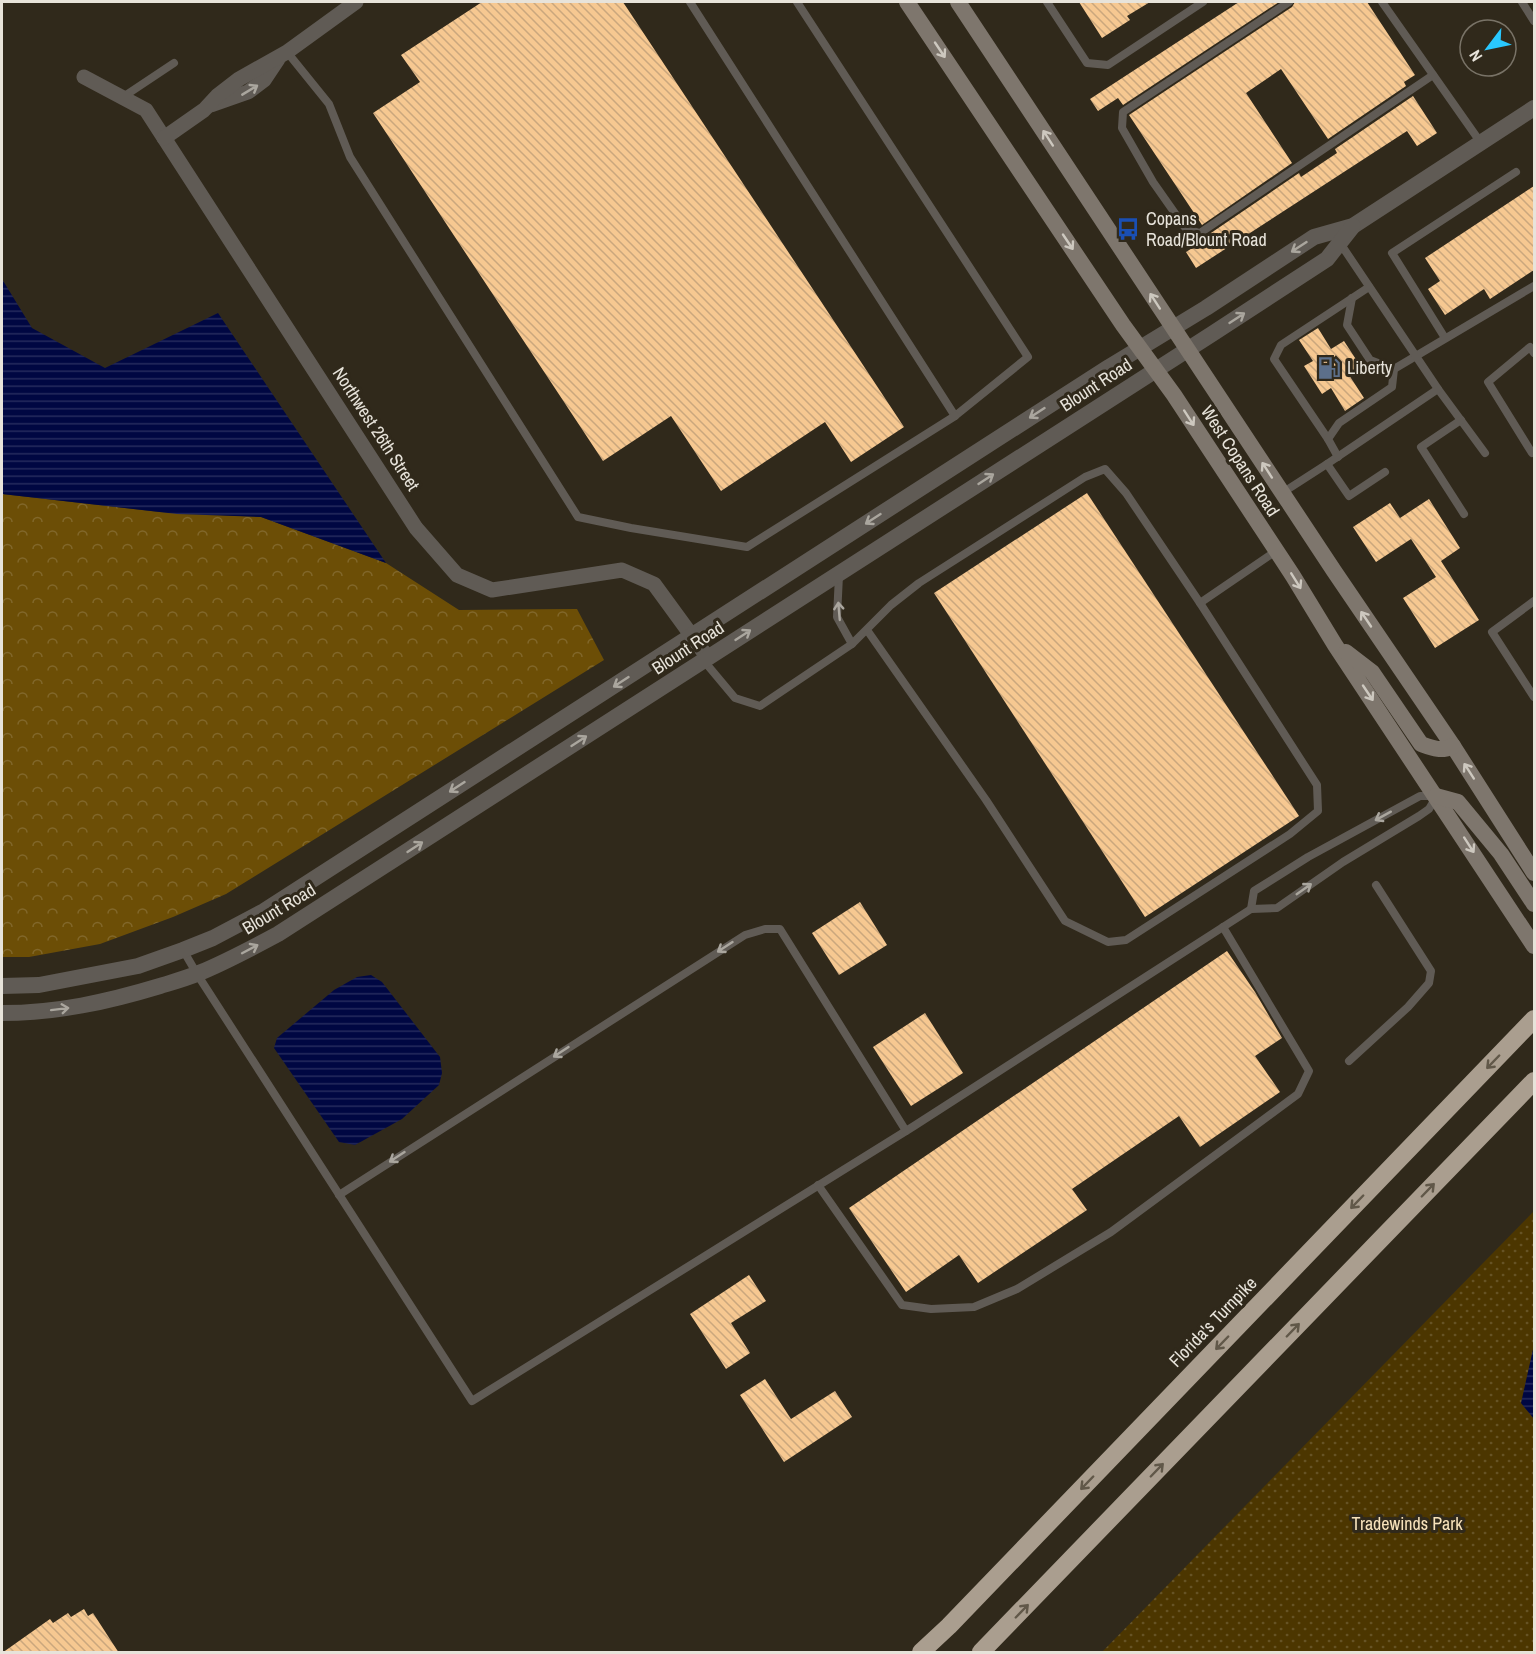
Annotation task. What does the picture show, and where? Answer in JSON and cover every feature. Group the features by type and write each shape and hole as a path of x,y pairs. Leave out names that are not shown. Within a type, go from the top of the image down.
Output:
{"highway":[{"name":"Florida's Turnpike","path":"921,1653 1534,1019"},
{"path":"981,1653 1534,1081"}],"main road":[{"name":"West Copans Road","path":"907,2 1123,325 1174,395 1335,645 1534,946"},
{"name":"West Copans Road","path":"958,2 1282,493 1453,746 1534,873"},
{"path":"1335,645 1372,672 1421,744 1434,749 1446,749 1453,746"},
{"path":"1436,796 1458,802 1500,854 1534,904"}],"street":[{"path":"164,138 208,105 248,92 264,80 283,55 356,2"},
{"name":"Northwest 26th Street","path":"84,77 146,110 416,528 457,575 492,590 622,570 654,584 692,636 706,660"},
{"name":"Blount Road","path":"2,986 39,985 138,966 213,938 264,911 1314,237 1353,226 1534,108"},
{"name":"Blount Road","path":"2,1013 28,1013 91,1005 197,974 278,934 1327,259 1353,226"}],"lane":[{"path":"690,2 955,416"},
{"path":"283,55 329,104 350,157 578,517 747,547 955,416 1028,357 796,2"},
{"path":"1047,2 1087,63 1108,64 1203,2"},
{"path":"1289,2 1123,112 1122,128 1153,182 1186,229 1200,233 1433,75"},
{"path":"1382,2 1481,143"},
{"path":"1522,2 1534,21"},
{"path":"122,97 174,63"},
{"path":"1445,338 1392,252 1516,172"},
{"path":"1340,243 1438,389 1485,453"},
{"path":"1352,298 1347,325 1370,360 1394,369 1534,286"},
{"path":"1338,457 1275,359 1281,345 1369,287"},
{"path":"1534,353 1530,347 1488,382 1532,453 1534,452"},
{"path":"1328,439 1339,423 1392,387 1394,369"},
{"path":"1282,493 1438,389"},
{"path":"1461,420 1421,447 1464,514"},
{"path":"1327,464 1349,496 1385,472"},
{"path":"706,660 735,698 760,706 852,644 891,605 919,583 1085,477 1105,469 1126,493 1200,603 1317,785 1318,811 1290,834 1126,940 1108,942 1065,921 986,800 867,630"},
{"path":"1200,603 1276,551"},
{"path":"839,574 837,617 852,644"},
{"path":"1534,601 1492,632 1534,697"},
{"path":"1251,909 1254,891 1308,857 1420,796 1436,796"},
{"path":"183,950 472,1401 906,1131 1251,909 1277,908 1343,862 1419,816 1429,808 1436,796"},
{"path":"1348,1061 1408,1007 1429,983 1431,970 1376,885"},
{"path":"818,1185 902,1305 931,1309 974,1307 1017,1289 1111,1232 1298,1094 1309,1071 1223,927"},
{"path":"339,1195 745,934 765,929 780,930 906,1131"}],"green space":[{"path":"2,494 160,512 261,517 386,563 459,610 577,609 604,660 226,894 173,917 100,944 29,957 2,957"},
{"name":"Tradewinds Park","path":"1534,1211 1534,1652 1102,1652"}],"shaded area":[{"path":"2,279 32,328 105,368 218,313 386,563 261,517 177,514 2,494"},
{"path":"371,975 382,982 440,1057 442,1073 439,1085 402,1119 355,1145 339,1142 274,1048 277,1038 334,990 357,977"},
{"path":"1534,1345 1534,1419 1521,1403"}],"building":[{"path":"482,2 623,2 904,427 851,462 825,422 721,491 671,416 603,461 373,113 420,82 401,55"},
{"path":"1079,2 1150,2 1127,16 1130,20 1102,38"},
{"path":"1239,2 1279,2 1123,105 1118,98 1098,111 1090,99"},
{"path":"1295,2 1367,2 1415,75 1404,82 1406,86 1328,139 1281,69 1246,93 1292,163 1202,225 1129,115 1292,7"},
{"path":"1413,96 1437,133 1417,146 1407,131 1196,268 1186,252 1299,173 1301,177 1337,153 1335,149"},
{"path":"1534,186 1534,270 1490,299 1484,289 1445,315 1428,289 1440,281 1425,258"},
{"path":"1318,328 1331,349 1344,341 1361,367 1349,375 1364,398 1345,411 1331,388 1322,394 1304,366 1313,361 1299,340"},
{"path":"1087,493 1299,816 1145,917 934,593"},
{"path":"1429,499 1460,548 1441,561 1479,620 1435,648 1403,598 1436,577 1411,539 1376,562 1353,527 1390,503 1400,518"},
{"path":"860,902 887,945 839,975 812,933"},
{"path":"1227,951 1282,1038 1255,1056 1280,1092 1200,1147 1179,1116 1072,1189 1087,1210 978,1283 959,1255 906,1292 849,1208"},
{"path":"925,1013 963,1073 911,1106 873,1047"},
{"path":"749,1275 766,1301 731,1323 750,1353 726,1369 690,1314"},
{"path":"765,1379 791,1419 835,1391 852,1417 784,1462 740,1395"},
{"path":"84,1609 88,1616 93,1613 119,1653 2,1653 50,1619 53,1623 68,1613 71,1617"}],"place":[{"name":"Copans Road/Blount Road","path":"1128,229"},
{"name":"Liberty","path":"1329,368"}]}
